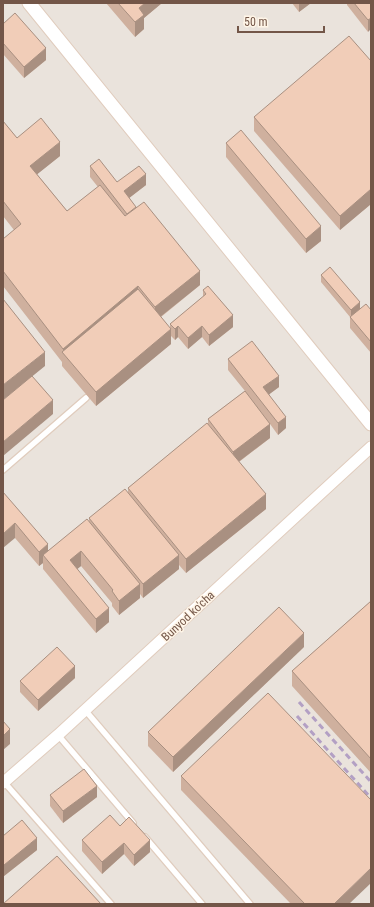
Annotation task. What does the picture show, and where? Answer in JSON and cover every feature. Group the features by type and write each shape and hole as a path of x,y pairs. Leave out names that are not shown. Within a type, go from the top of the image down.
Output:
{"street":[{"path":"29,3 371,424"},
{"name":"Bunyod ko'cha","path":"3,782 58,735 371,447"}],"lane":[{"path":"3,470 86,398"},
{"path":"85,710 250,904"},
{"path":"58,735 202,904"},
{"path":"3,782 111,904"}],"shaded area":[{"path":"3,3 371,3 371,904 3,904"}],"building":[{"path":"118,3 145,3 139,8 144,15 135,22"},
{"path":"354,3 371,3 371,18 368,20"},
{"path":"15,13 46,48 24,67 3,43 3,24"},
{"path":"349,36 371,61 371,189 340,216 254,117"},
{"path":"41,118 60,142 30,166 67,211 100,185 125,216 144,202 200,271 155,307 138,286 63,349 3,271 3,239 21,224 3,201 3,121 17,138"},
{"path":"241,130 321,226 306,239 226,143"},
{"path":"99,159 117,182 139,166 146,174 124,191 136,207 127,214 90,166"},
{"path":"330,267 360,302 351,310 321,275"},
{"path":"208,286 233,315 209,335 202,326 188,338 178,326 175,329 170,324 206,294 203,290"},
{"path":"138,289 171,329 96,392 62,352"},
{"path":"3,299 45,352 3,385"},
{"path":"366,304 371,310 371,342 350,317"},
{"path":"252,341 279,376 263,387 286,417 278,423 228,359"},
{"path":"32,376 53,400 3,442 3,400"},
{"path":"245,391 270,424 233,452 208,419"},
{"path":"207,423 266,494 186,559 128,488"},
{"path":"125,489 179,555 143,584 89,518"},
{"path":"3,492 48,544 39,552 15,523 3,534"},
{"path":"87,519 140,584 119,601 112,591 113,590 81,551 70,560 109,608 96,619 43,555"},
{"path":"371,601 371,759 292,671"},
{"path":"279,607 304,633 173,757 148,732"},
{"path":"57,647 75,666 38,700 20,681"},
{"path":"268,693 371,800 371,868 334,904 305,904 181,776"},
{"path":"3,721 10,729 3,736"},
{"path":"84,769 97,786 63,811 50,795"},
{"path":"110,815 120,826 129,817 150,840 134,855 124,843 102,862 82,840"},
{"path":"22,820 37,838 4,865 3,836"},
{"path":"57,856 101,904 3,904"}],"railway":[{"path":"299,702 371,782"},
{"path":"297,716 371,798"}]}
